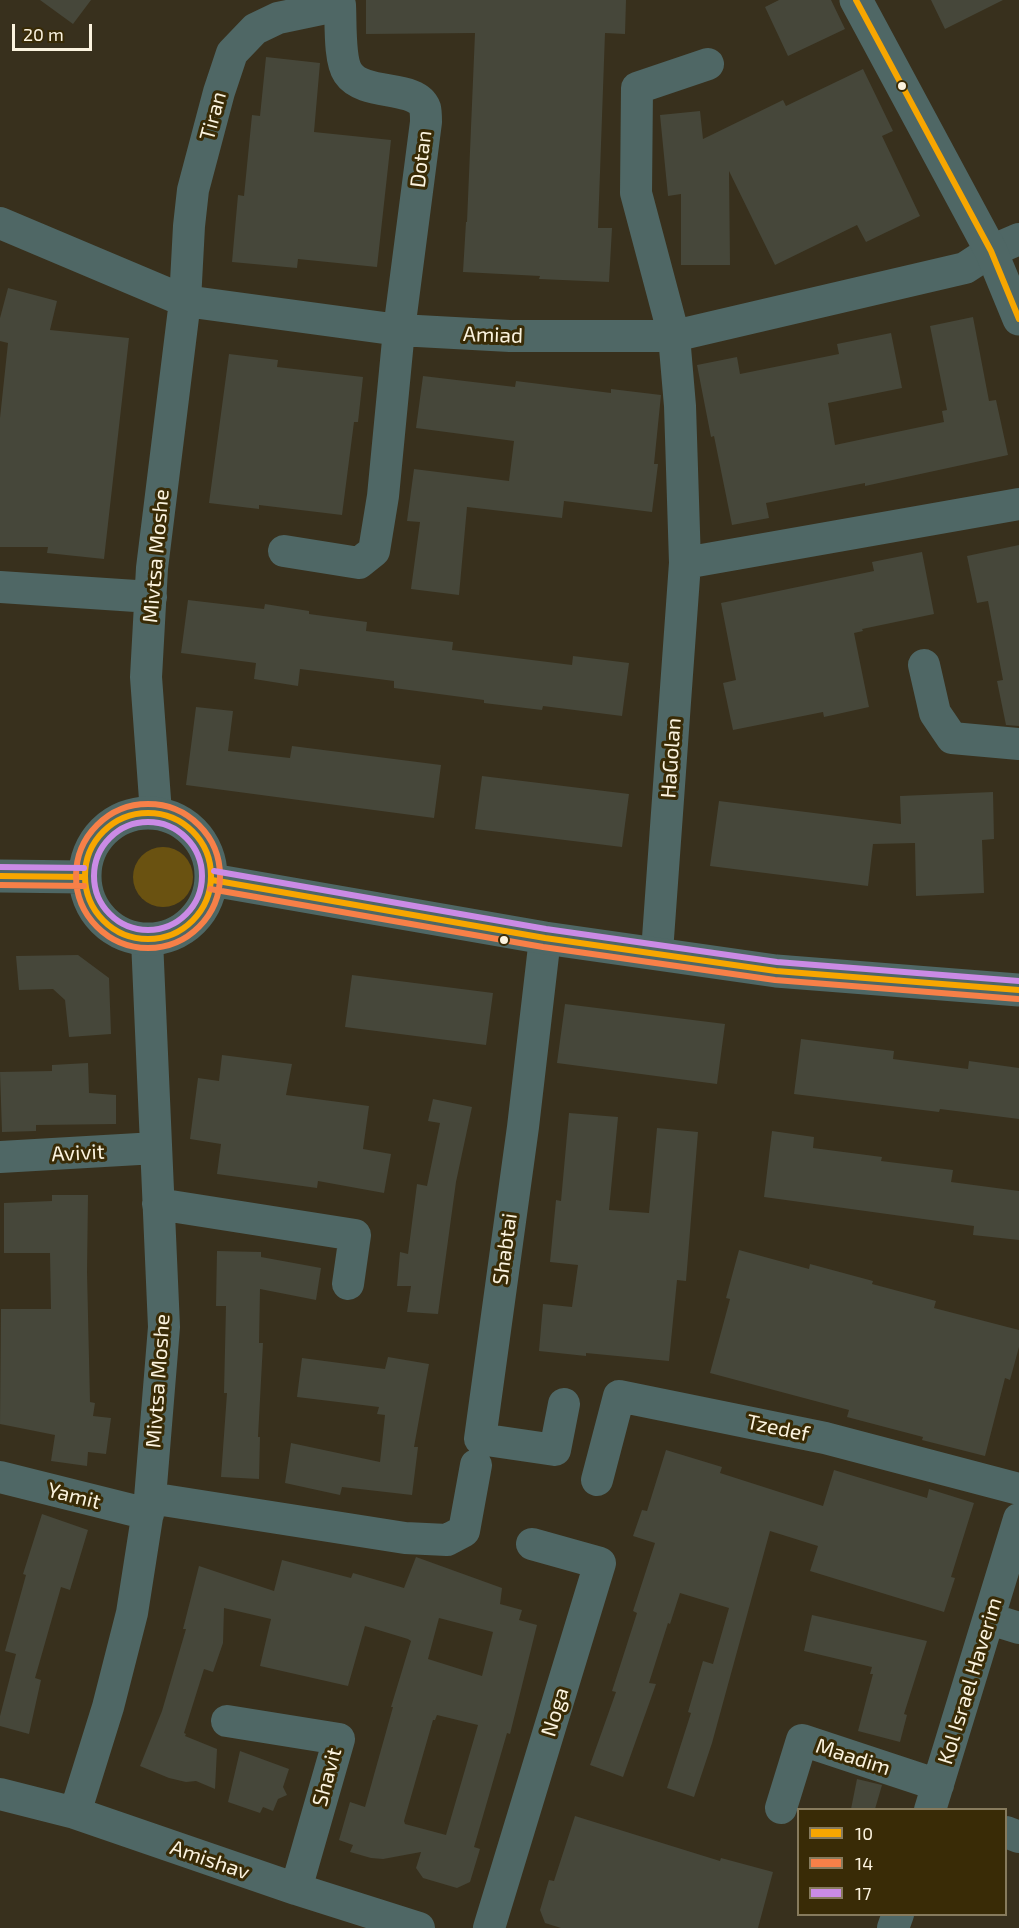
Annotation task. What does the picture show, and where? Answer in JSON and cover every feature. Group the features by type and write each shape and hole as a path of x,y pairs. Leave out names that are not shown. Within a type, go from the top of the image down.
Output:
{"street":[{"path":"856,0 1005,245 1019,319"},
{"name":"Tiran","path":"185,301 193,190 219,92 232,53 255,29 278,18 340,5"},
{"name":"Dotan","path":"340,5 343,58 347,72 358,84 407,95 418,100 425,108 426,122 399,330"},
{"path":"674,336 636,193 637,88 708,64"},
{"name":"Amiad","path":"3,231 185,301 399,330 510,336 674,336 965,268 1005,245"},
{"name":"Mivtsa Moshe","path":"156,813 146,677 152,568 185,301"},
{"path":"284,551 359,563 374,551 383,496 399,330"},
{"name":"HaGolan","path":"657,952 685,563 680,406 674,336"},
{"path":"685,563 1019,504"},
{"path":"0,587 151,597"},
{"path":"924,665 935,713 952,738 1019,744"},
{"path":"138,813 156,813 174,818 190,828 202,843 210,861 212,880 207,899 198,916 184,929 166,938 147,940 131,938 116,931 103,921 93,908 84,877 87,859 94,842 105,828 121,818 138,813"},
{"path":"0,876 84,877"},
{"path":"212,880 546,938 657,952 776,971 1019,990"},
{"name":"Shabtai","path":"546,938 523,1127 480,1439 555,1450 564,1404"},
{"name":"Mivtsa Moshe","path":"75,1813 108,1707 132,1613 149,1506 164,1327 147,940"},
{"name":"Avivit","path":"0,1157 156,1149"},
{"path":"158,1204 355,1235 348,1284"},
{"name":"Tzedef","path":"597,1480 619,1396 825,1438 1019,1489"},
{"path":"149,1506 405,1538 447,1540 464,1531 476,1465"},
{"name":"Yamit","path":"0,1477 149,1506"},
{"name":"Kol Israel Haverim","path":"934,1797 1019,1519"},
{"name":"Noga","path":"489,1928 600,1563 532,1544"},
{"path":"990,1619 1019,1628"},
{"name":"Shavit","path":"227,1721 339,1739 296,1889"},
{"name":"Maadim","path":"781,1808 802,1740 934,1797"},
{"name":"Amishav","path":"0,1794 75,1813 296,1889 419,1928"}],"shaded area":[{"path":"163,847 184,856 193,877 184,898 163,907 142,898 133,877 142,856"}],"building":[{"path":"40,0 91,0 73,24"},
{"path":"366,0 626,0 625,34 605,33 598,228 612,228 609,282 463,272 475,33 366,34"},
{"path":"779,0 831,0 845,29 788,56 765,7"},
{"path":"931,0 1003,0 945,29"},
{"path":"266,57 320,63 314,132 391,140 377,267 298,259 297,268 232,262 238,195 244,196 252,115 260,116"},
{"path":"863,69 893,131 882,136 920,216 866,242 857,225 775,265 729,171 730,265 681,265 681,194 668,196 660,115 700,111 703,139 783,100 786,106"},
{"path":"8,288 57,301 50,330 129,338 104,559 47,553 48,547 0,547 0,418 8,343 0,341 0,318"},
{"path":"973,317 989,401 996,400 1008,455 865,486 865,483 766,503 769,518 732,525 697,365 737,357 740,374 839,354 837,344 891,333 902,388 828,403 835,445 944,422 942,411 947,410 930,326"},
{"path":"229,354 278,360 277,367 363,377 358,422 354,422 342,515 259,505 259,509 209,503"},
{"path":"423,376 515,387 516,381 611,393 611,389 661,395 654,464 658,464 652,512 564,501 562,518 467,507 459,595 411,589 420,522 407,521 414,469 509,481 514,441 416,428"},
{"path":"1019,545 1019,726 1006,725 997,681 1003,680 988,601 977,603 967,556"},
{"path":"922,552 934,614 862,629 863,631 854,633 869,707 824,717 823,712 733,730 723,683 736,680 721,603 874,571 872,562"},
{"path":"188,600 264,609 265,604 309,611 309,614 367,622 366,631 453,642 452,650 572,665 573,656 629,663 622,716 543,706 542,710 484,703 484,700 394,688 394,681 300,669 298,686 254,679 256,663 181,653"},
{"path":"196,707 233,711 228,751 290,758 292,746 441,765 434,818 186,785"},
{"path":"482,776 629,794 622,847 475,829"},
{"path":"993,792 994,839 982,840 984,893 916,896 915,843 873,844 868,886 710,866 719,801 901,824 900,796"},
{"path":"78,955 109,978 111,1034 69,1037 65,1000 53,989 19,990 16,956"},
{"path":"352,975 493,993 486,1045 345,1027"},
{"path":"565,1004 725,1024 717,1084 557,1063"},
{"path":"801,1039 894,1051 893,1059 968,1069 969,1061 1019,1068 1019,1119 940,1109 939,1112 794,1094"},
{"path":"222,1055 292,1064 286,1095 369,1106 363,1149 391,1154 384,1193 318,1181 317,1188 217,1174 221,1144 190,1139 198,1078 219,1081"},
{"path":"88,1063 89,1093 116,1095 116,1124 36,1125 36,1131 2,1132 0,1072 52,1071 52,1065"},
{"path":"433,1099 472,1107 456,1182 438,1314 407,1312 411,1286 397,1286 400,1252 408,1254 417,1184 427,1186 440,1123 428,1121"},
{"path":"569,1113 618,1117 609,1210 649,1213 657,1128 698,1132 686,1281 677,1280 669,1361 539,1351 543,1304 572,1307 578,1265 550,1262 556,1200 561,1201"},
{"path":"772,1131 814,1137 813,1148 882,1157 881,1161 953,1170 951,1182 1019,1191 1019,1240 973,1235 974,1226 764,1197"},
{"path":"52,1195 88,1195 90,1402 95,1403 93,1416 111,1418 106,1454 88,1452 87,1466 51,1461 55,1435 0,1424 1,1309 51,1309 50,1253 4,1253 4,1203 52,1201"},
{"path":"739,1250 809,1269 810,1264 873,1281 872,1284 936,1301 934,1308 1019,1330 1019,1347 1010,1380 1005,1378 985,1456 847,1417 849,1410 710,1373 730,1299 726,1298"},
{"path":"217,1251 261,1252 261,1257 321,1268 316,1300 260,1289 259,1343 263,1343 258,1437 260,1437 259,1479 221,1477 227,1393 224,1393 226,1306 216,1306"},
{"path":"388,1357 429,1364 414,1447 418,1447 412,1495 342,1487 340,1495 285,1483 291,1443 380,1462 385,1415 377,1414 379,1407 297,1397 302,1358 385,1369"},
{"path":"666,1450 722,1467 720,1473 823,1506 834,1470 927,1498 929,1489 974,1503 951,1577 955,1578 944,1612 810,1571 818,1546 770,1531 712,1743 694,1797 667,1788 691,1713 688,1712 703,1661 713,1664 729,1608 680,1593 649,1683 656,1684 623,1777 590,1765 616,1692 612,1691 637,1613 633,1611 655,1543 633,1536 642,1510 647,1511"},
{"path":"42,1514 88,1530 70,1590 61,1587 35,1678 41,1680 29,1734 0,1726 0,1716 16,1654 5,1651 26,1575 23,1574"},
{"path":"416,1557 502,1588 500,1604 522,1610 519,1620 537,1625 510,1734 507,1733 474,1847 480,1849 470,1882 457,1888 423,1878 416,1868 421,1852 383,1859 371,1858 350,1852 353,1845 339,1840 350,1802 365,1807 411,1641 408,1639 365,1626 348,1686 260,1666 271,1619 224,1608 223,1643 213,1672 204,1669 184,1733 185,1736 217,1749 215,1789 196,1781 186,1782 169,1778 140,1766 162,1711 186,1629 183,1629 199,1566 274,1591 282,1560 351,1578 353,1573 404,1588","holes":["439,1618 493,1632 482,1676 428,1659","437,1715 478,1725 446,1835 405,1824 404,1821 433,1720"]},
{"path":"812,1615 927,1641 904,1714 907,1715 900,1742 858,1731 873,1674 870,1674 872,1667 804,1651"},
{"path":"240,1751 289,1769 283,1787 287,1795 278,1799 273,1811 263,1807 260,1813 228,1802"},
{"path":"857,1779 882,1785 875,1808 851,1808"},
{"path":"575,1816 720,1861 721,1858 773,1872 758,1928 561,1928 545,1923 540,1910 549,1880 554,1881"}],"transit line":[{"name":"10","path":"856,0 991,251 1019,319"},
{"name":"14","path":"148,804 176,809 199,825 215,848 220,876 215,904 199,927 176,943 148,948 120,943 97,927 81,904 76,876 81,848 97,825 120,809 148,804"},
{"name":"10","path":"148,813 172,817 193,831 207,852 211,876 207,900 193,921 172,935 148,939 124,935 103,921 89,900 85,876 89,852 103,831 124,817 148,813"},
{"name":"17","path":"148,822 169,826 186,838 198,855 202,876 198,897 186,914 169,926 148,930 127,926 110,914 98,897 94,876 98,855 110,838 127,826 148,822"},
{"name":"17","path":"0,867 84,868"},
{"name":"17","path":"214,871 546,929 777,962 1019,981"},
{"name":"10","path":"0,876 84,877"},
{"name":"10","path":"212,880 545,938 776,971 1019,990"},
{"name":"14","path":"0,885 84,886"},
{"name":"14","path":"210,889 543,947 775,980 1018,999"}]}
